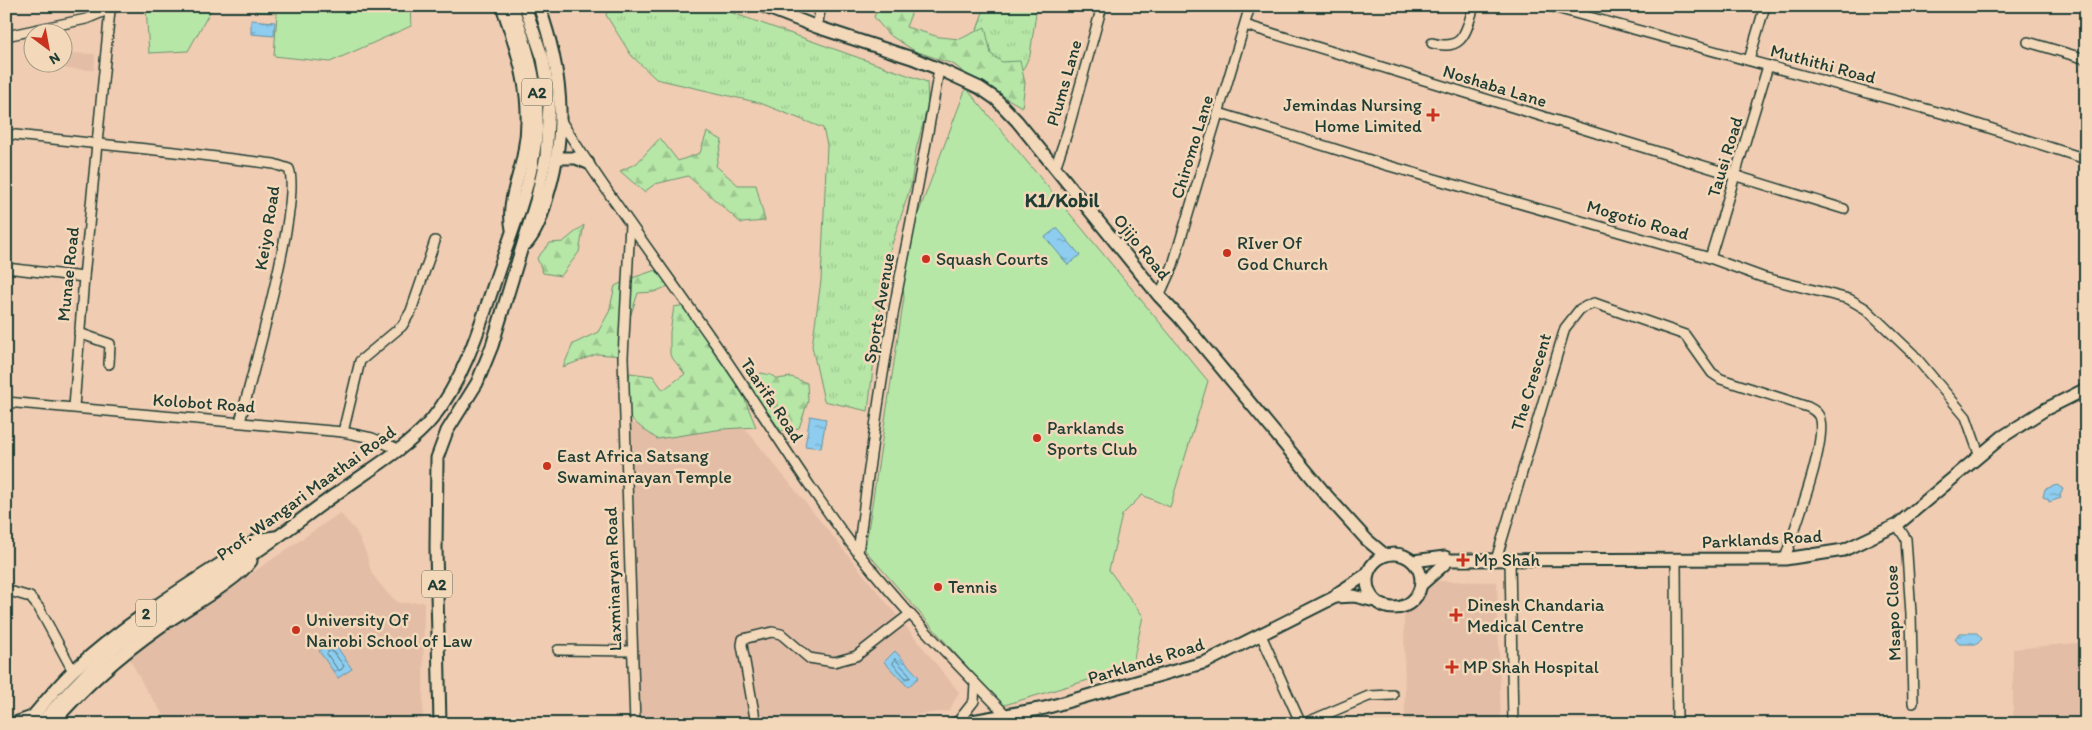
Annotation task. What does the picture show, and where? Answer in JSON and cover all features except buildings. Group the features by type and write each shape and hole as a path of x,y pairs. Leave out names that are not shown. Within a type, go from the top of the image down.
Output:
{"main road":[{"name":"Prof. Wangari Maathai Road","path":"502,6 522,65 528,108 524,151 510,209 513,231"},
{"name":"Prof. Wangari Maathai Road","path":"33,721 127,638 258,551 409,441 432,420 450,394 464,365 513,231 530,180 538,134 538,106 530,56 512,6"},
{"name":"A2","path":"440,724 435,492 436,458 440,445 483,370 522,250 542,179 548,133 547,82 543,60 524,6"},
{"path":"522,250 539,224 558,158 561,121 554,64 539,6"},
{"name":"Ojijo Road","path":"762,6 817,27 912,58 980,88 996,99 1328,497 1367,540 1384,555"},
{"path":"558,158 571,158 588,163"},
{"name":"Parklands Road","path":"1413,561 1445,557 1449,560 1785,560 1844,550 1897,525 1979,454 2046,409 2086,389"},
{"name":"2","path":"33,721 73,671 134,621 257,540 276,537"},
{"path":"1367,540 1369,570 1366,584 1369,593 1382,606 1399,608 1413,600 1421,585 1446,565 1449,560"},
{"path":"52,724 72,701 109,666 160,627 239,574 250,564 258,551"},
{"path":"1369,570 1384,555 1404,556 1413,561 1418,568 1421,585"},
{"name":"Parklands Road","path":"956,724 975,723 1030,712 1206,662 1335,597 1369,570"},
{"name":"Parklands Road","path":"1335,597 1354,596 1375,601"},
{"path":"12,724 33,721"}],"street":[{"path":"817,27 821,6"},
{"name":"Plums Lane","path":"1055,168 1068,130 1102,6"},
{"name":"Chiromo Lane","path":"1159,296 1173,265 1250,6"},
{"path":"1432,43 1444,46 1460,41 1465,34 1474,6"},
{"name":"Muthithi Road","path":"1549,6 1952,116 2086,159"},
{"path":"1749,60 1765,6"},
{"path":"6,36 86,19 114,8"},
{"name":"Munae Road","path":"74,407 84,277 114,8"},
{"name":"Noshaba Lane","path":"1245,25 1467,95 1737,175 1844,210"},
{"path":"2028,42 2086,59"},
{"name":"Tausi Road","path":"1710,258 1737,175 1768,66"},
{"name":"Sports Avenue","path":"858,553 874,433 902,268 927,145 939,69"},
{"name":"Mogotio Road","path":"1219,113 1386,165 1710,258 1762,277 1849,299 1866,309 1913,354 1966,417 1979,454"},
{"name":"Taarifa Road","path":"561,121 588,163 858,553 910,614 1007,716"},
{"path":"6,134 99,144"},
{"name":"Keiyo Road","path":"99,144 274,164 289,169 292,176 291,193 280,262 240,422"},
{"name":"Laxminaryan Road","path":"630,224 623,357 635,724"},
{"path":"342,432 360,361 402,326 411,311 435,241"},
{"path":"6,269 84,277"},
{"name":"The Crescent","path":"1496,560 1565,328 1580,309 1594,303 1685,335 1712,373 1721,379 1808,407 1817,412 1821,422 1818,451 1785,560"},
{"path":"79,333 110,344 109,364"},
{"name":"Kolobot Road","path":"6,402 342,432 372,438 398,449"},
{"name":"Msapo Close","path":"1897,525 1906,539 1911,614 1913,702"},
{"path":"1510,560 1513,724"},
{"path":"1676,561 1677,724"},
{"path":"6,590 30,598 39,608 73,671"},
{"path":"756,724 742,645 743,639 772,632 782,634 809,658 834,662 856,656 910,614"},
{"path":"1261,635 1302,724 1370,696 1393,695"},
{"path":"558,650 632,651"},
{"path":"956,724 974,701 975,683"},
{"path":"1020,724 1030,712"}],"shaded area":[{"path":"72,53 95,54 94,70 72,69"},
{"path":"740,422 959,692 949,711 832,724 648,724 639,718 632,424"},
{"name":"University Of Nairobi School of Law","path":"340,513 356,531 366,553 372,574 388,594 399,603 424,602 423,724 170,724 145,688 129,657"},
{"name":"MP Shah Hospital","path":"1438,581 1497,582 1501,724 1405,724 1404,611"},
{"path":"2086,642 2086,724 2013,724 2013,649"}],"green space":[{"path":"146,6 209,6 211,10 188,51 149,53"},
{"path":"255,6 410,6 411,26 330,62 274,56 277,13 256,12"},
{"path":"609,6 713,6 927,82 928,104 916,150 911,185 885,266 868,411 824,401 812,346 821,281 827,145 823,128 760,103 656,79 631,55 606,15"},
{"path":"878,6 914,6 906,27 939,37 960,39 985,27 991,54 1002,62 1020,61 1025,83 1022,107 976,81 953,64 915,51 888,34 874,17"},
{"path":"985,6 1037,6 1030,55 1011,94 964,69"},
{"name":"Parklands Sports Club","path":"966,88 1208,381 1170,507 1142,495 1122,515 1109,570 1143,616 1132,667 1001,706 865,550 904,298 901,259"},
{"path":"707,132 722,140 716,166 738,185 756,185 765,221 741,223 688,176 655,184 644,192 620,171 637,163 660,138 678,161 700,153"},
{"path":"584,225 579,252 561,276 543,273 537,258 550,243 563,242"},
{"path":"665,267 678,282 654,292 638,293 629,320 623,356 597,354 563,367 573,344 598,332 609,312 615,286 629,279"},
{"path":"694,304 712,336 728,358 756,427 723,429 657,439 637,424 627,412 625,397 630,373 653,376 663,390 685,374 670,355 670,332 674,307"},
{"path":"761,373 771,375 777,379 791,377 807,383 808,401 799,428 781,431 748,384"}],"water":[{"path":"251,20 275,22 274,36 251,34"},
{"path":"1057,228 1080,255 1068,265 1045,237"},
{"path":"810,416 826,419 821,448 805,446"},
{"path":"2057,485 2063,489 2060,495 2061,498 2049,502 2048,499 2043,497 2045,489"},
{"path":"1959,633 1977,633 1982,639 1977,644 1959,644 1955,639"},
{"path":"333,641 352,669 338,678 319,651"},
{"path":"895,651 919,677 908,687 884,662"}],"place":[{"name":"Jemindas Nursing Home Limited","path":"1433,115"},
{"name":"RIver Of God Church","path":"1227,253"},
{"name":"Squash Courts","path":"926,259"},
{"name":"Parklands Sports Club","path":"1037,438"},
{"name":"East Africa Satsang Swaminarayan Temple","path":"547,466"},
{"name":"Mp Shah","path":"1463,560"},
{"name":"Tennis","path":"938,587"},
{"name":"Dinesh Chandaria Medical Centre","path":"1456,615"},
{"name":"University Of Nairobi School of Law","path":"296,630"},
{"name":"MP Shah Hospital","path":"1452,667"}],"district":[{"name":"K1/Kobil","path":"1062,200"}]}
